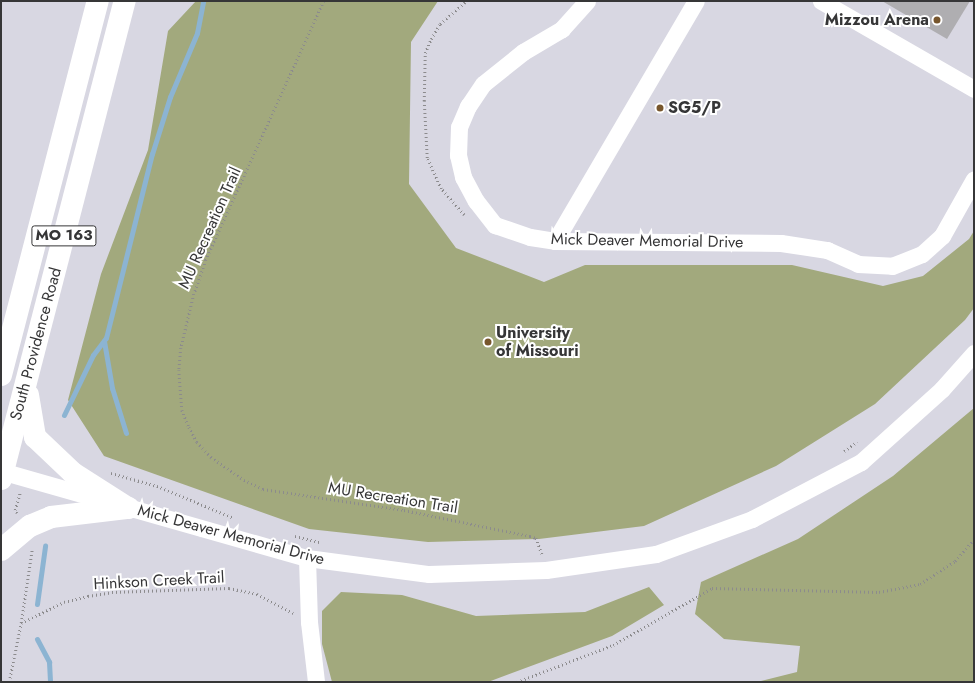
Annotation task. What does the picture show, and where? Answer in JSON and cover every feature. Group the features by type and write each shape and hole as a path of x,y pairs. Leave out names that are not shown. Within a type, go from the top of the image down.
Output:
{"main road":[{"name":"South Providence Road","path":"1,375 4,356 98,1"},
{"name":"South Providence Road","path":"1,473 125,1"},
{"path":"27,378 28,410 35,437 73,473 128,508"},
{"path":"1,550 28,528 51,517 128,508"}],"street":[{"name":"Mick Deaver Memorial Drive","path":"587,1 562,29 523,52 483,84 468,106 459,127 458,155 463,177 476,201 495,225 530,237 555,241 781,244 827,250 858,264 892,266 922,254 942,236 974,179"},
{"path":"555,241 696,1"},
{"path":"821,1 974,89"},
{"name":"Mick Deaver Memorial Drive","path":"1,473 307,558 429,574 546,570 656,554 752,519 861,462 942,389 974,353"},
{"path":"307,558 309,622 316,682"}],"path":[{"name":"MU Recreation Trail","path":"324,1 194,294 181,348 179,370 182,410 197,442 212,457 244,480 264,489 404,510 530,536 536,538 543,557 536,557"},
{"path":"466,1 440,24 425,53 424,101 426,158 432,173 452,204 469,219"},
{"path":"842,452 860,440"},
{"path":"106,471 157,486 238,520"},
{"path":"9,682 21,623 34,537 15,510"},
{"path":"287,534 324,543"},
{"path":"517,682 613,645 712,588 879,592 920,584 955,561 974,539"},
{"name":"Hinkson Creek Trail","path":"21,623 64,602 88,596 112,592 229,588 257,594 309,622"}],"shaded area":[{"name":"University of Missouri","path":"1,1 974,1 974,682 1,682"}],"green space":[{"path":"196,1 438,1 411,42 409,184 456,248 544,282 585,265 792,265 883,286 923,276 969,239 974,231 974,308 965,320 875,404 776,466 644,526 539,539 428,542 309,529 104,456 68,400 101,274 148,150 168,31"},
{"path":"974,408 974,681 757,682 797,672 800,646 724,639 695,614 701,582 798,539 893,476"},
{"path":"649,587 664,605 612,636 488,682 332,682 322,644 322,611 341,592 402,595 476,616 585,612"}],"building":[{"name":"Mizzou Arena","path":"882,1 970,1 947,39"}],"waterway":[{"path":"64,415 93,355 106,338 152,154 170,97 197,33 203,1"},
{"path":"104,341 112,388 126,433"},
{"path":"37,604 45,546"},
{"path":"37,639 49,662 50,682"}],"place":[{"name":"Mizzou Arena","path":"937,20"},
{"name":"SG5/P","path":"660,108"},
{"name":"University of Missouri","path":"488,342"}]}
